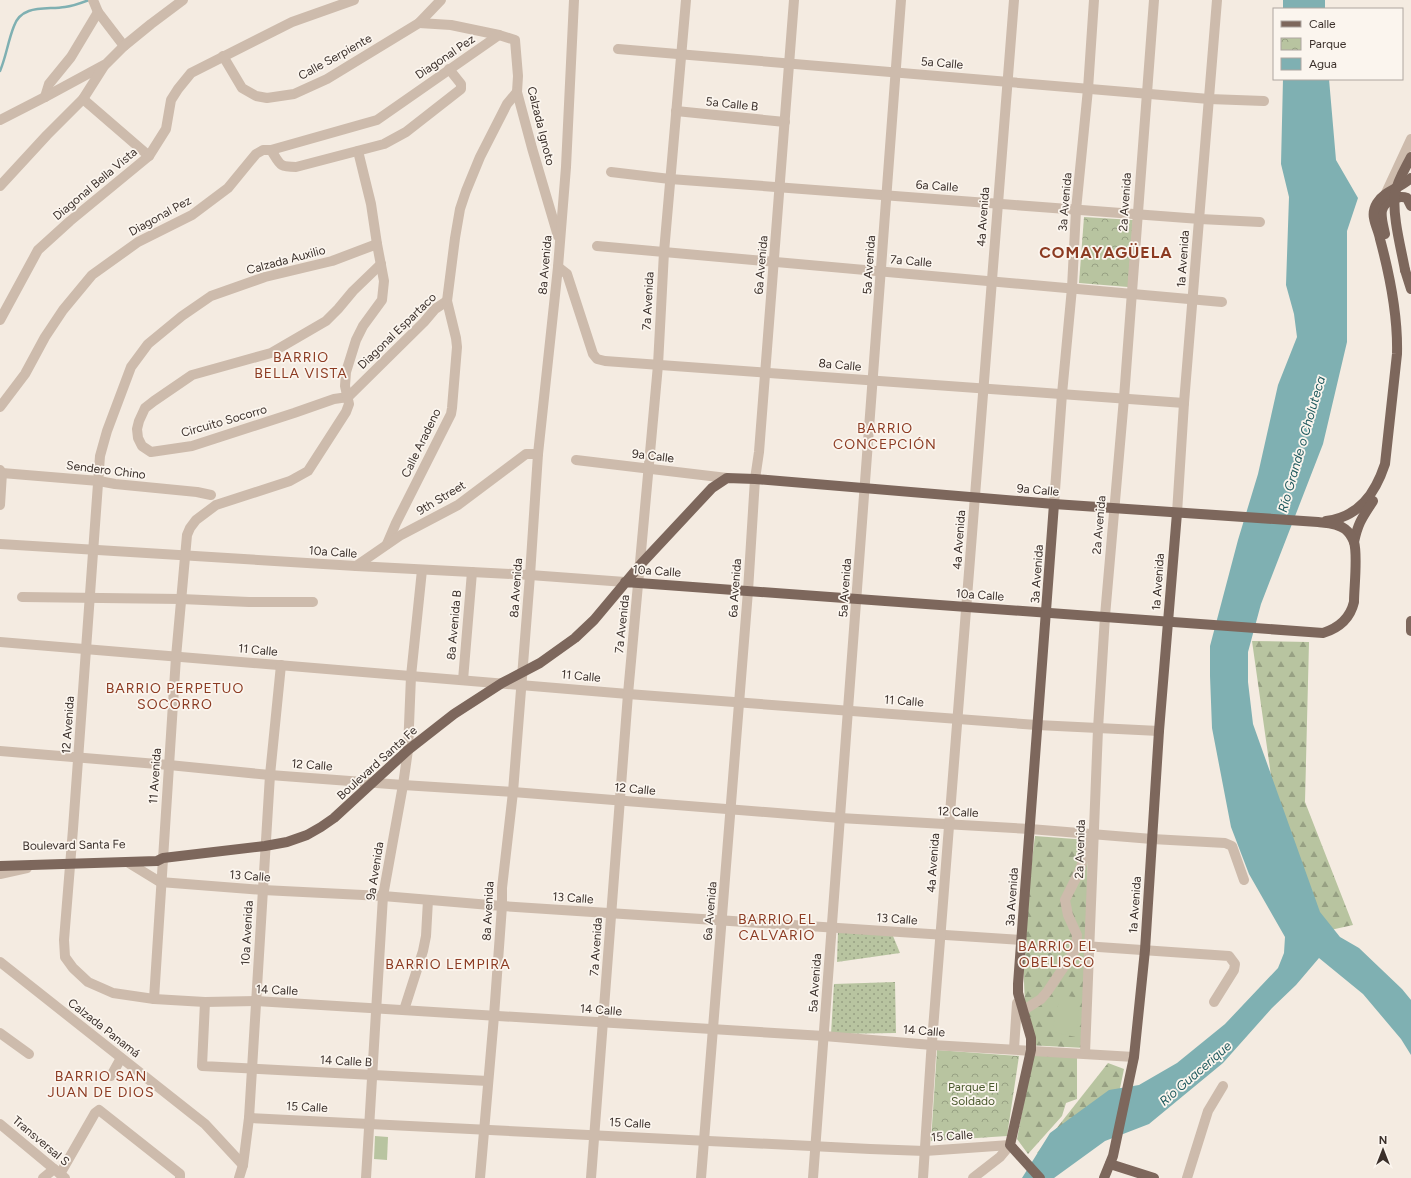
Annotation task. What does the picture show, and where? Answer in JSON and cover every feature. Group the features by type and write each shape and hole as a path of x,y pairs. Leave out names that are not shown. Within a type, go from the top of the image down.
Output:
{"main road":[{"path":"1411,157 1396,189 1395,200 1395,214 1405,270 1411,290"},
{"path":"1314,521 1335,520 1348,515 1359,508 1368,499 1380,478 1385,464 1398,338 1390,280 1374,217 1375,206 1381,198 1411,178"},
{"name":"10a Calle","path":"625,582 1105,616 1311,633 1323,633 1332,630 1348,617 1353,608 1354,542 1358,526 1385,481 1390,466 1402,355 1402,323 1395,279 1382,221 1382,209 1389,200 1401,197 1407,198 1411,206"},
{"path":"727,478 756,479"},
{"name":"Boulevard Santa Fe","path":"0,859 129,863 156,861 163,858 265,846 294,840 307,835 322,827 334,818 374,783 408,750 454,714 502,683 540,663 575,638 594,620 641,564 712,488 727,478"},
{"name":"9a Calle","path":"756,479 1054,504 1314,521"},
{"name":"3a Avenida","path":"1010,1145 1031,1050 1031,1038 1020,1010 1018,994 1054,504"},
{"name":"1a Avenida","path":"1106,1177 1112,1160 1134,1061 1145,950 1159,731 1176,513"},
{"path":"1314,521 1341,527 1350,535 1354,542"},
{"path":"1411,621 1411,631"},
{"name":"Boulevard Santa Fe","path":"0,866 46,865 71,861 156,856 163,858"},
{"path":"1010,1145 1040,1178"},
{"path":"1112,1160 1154,1178"}],"street":[{"path":"93,0 98,12 124,46"},
{"path":"0,186 83,99 106,64 124,46 150,24 183,0"},
{"name":"Diagonal Bella Vista","path":"0,320 39,248 149,156 166,129 171,100 191,74 223,56 292,22 354,0"},
{"name":"Calle Serpiente","path":"223,56 242,88 256,96 267,98 294,94 326,79 419,23 441,0"},
{"name":"8a Avenida","path":"480,1178 494,1016 502,888 513,792 538,454 558,266 566,167 574,0"},
{"name":"7a Avenida","path":"590,1178 628,694 658,365 664,252 686,0"},
{"name":"6a Avenida","path":"701,1178 794,0"},
{"name":"5a Avenida","path":"813,1178 888,196 901,0"},
{"name":"4a Avenida","path":"923,1178 932,1045 1014,0"},
{"name":"3a Avenida","path":"1054,504 1072,288 1076,210 1088,89 1094,0"},
{"name":"2a Avenida","path":"1085,1053 1092,834 1105,616 1124,398 1154,0"},
{"name":"1a Avenida","path":"1176,513 1217,0"},
{"path":"45,97 49,84 72,57 98,12"},
{"name":"Calzada Ignoto","path":"419,23 451,25 499,35 515,40 518,76 517,92 560,242"},
{"name":"Diagonal Pez","path":"0,407 25,374 45,336 63,310 92,275 138,242 192,215 228,188 256,154 263,150 271,150 377,120 499,35"},
{"name":"5a Calle","path":"618,49 1146,94 1209,99 1264,101"},
{"path":"0,120 106,64"},
{"path":"271,150 281,166 296,167 384,144 406,132 462,89 461,84 449,69"},
{"name":"Diagonal Espartaco","path":"348,397 435,310 447,301 457,226 466,191 475,168 507,104 517,92"},
{"path":"83,99 149,156"},
{"name":"5a Calle B","path":"676,111 785,122"},
{"path":"1385,195 1411,139"},
{"path":"185,555 187,535 190,528 202,514 216,505 290,481 308,471 346,412 349,404 345,379 352,350 363,326 382,300 384,281 371,204 358,151"},
{"name":"6a Calle","path":"611,172 670,179 888,196 1260,222"},
{"name":"Calzada Auxilio","path":"99,481 100,456 109,424 131,367 148,344 182,316 212,296 265,277 332,261 377,244"},
{"name":"7a Calle","path":"597,246 1222,302"},
{"name":"Circuito Socorro","path":"348,397 334,399 192,446 151,452 142,446 138,438 139,421 145,408 154,401 192,375 271,352 326,321 381,264"},
{"name":"8a Calle","path":"558,266 567,274 593,354 597,359 605,361 1184,402"},
{"name":"Calle Aradeno","path":"387,544 399,516 452,411 457,347 447,301"},
{"name":"9th Street","path":"356,566 387,544 458,504 526,454 538,454"},
{"name":"9a Calle","path":"576,460 727,478"},
{"path":"0,505 1,472"},
{"name":"Sendero Chino","path":"1,472 99,481 197,492 210,495"},
{"name":"12 Avenida","path":"74,968 65,957 64,946 99,481"},
{"name":"10a Calle","path":"0,544 422,570 530,575 625,582"},
{"name":"11 Avenida","path":"154,999 160,882 163,858 176,656 185,555"},
{"name":"9a Avenida","path":"366,1178 383,896 404,786 422,570"},
{"name":"8a Avenida B","path":"463,680 472,572"},
{"path":"22,597 312,602"},
{"name":"11 Calle","path":"0,642 628,694 739,701 1037,725 1159,731"},
{"name":"10a Avenida","path":"239,1178 243,1165 250,1118 265,846 270,775 281,665"},
{"name":"12 Calle","path":"0,751 404,786 513,792 840,818 1030,829 1152,839 1225,843 1232,846 1244,880"},
{"path":"1014,1049 1020,1010 1041,999 1074,953 1077,935 1068,915 1065,900 1080,870 1092,834"},
{"path":"0,872 29,859"},
{"name":"13 Calle","path":"129,863 160,882 263,890 383,896 611,914 1022,940"},
{"path":"0,872 46,865"},
{"path":"404,1010 423,950 426,936 428,900"},
{"path":"1076,946 1229,956 1235,964 1234,970 1214,1002"},
{"name":"Calzada Panamá","path":"0,962 205,1124 243,1165"},
{"name":"14 Calle","path":"74,968 88,982 113,993 154,999 206,1002 256,1001 824,1036 932,1045 1085,1053 1134,1061"},
{"name":"14 Calle B","path":"206,1002 202,1066 488,1081"},
{"path":"0,1033 29,1054"},
{"path":"111,1076 121,1058"},
{"path":"1187,1178 1208,1111 1223,1086"},
{"path":"43,1178 59,1174 95,1113 100,1111 180,1174 180,1177"},
{"name":"15 Calle","path":"250,1118 925,1151 1010,1145"},
{"name":"Transversal S","path":"0,1124 59,1174"},
{"path":"973,1178 1000,1157 1010,1145"}],"green space":[{"path":"1084,217 1133,220 1128,287 1079,283"},
{"path":"1252,641 1309,642 1305,802 1353,925 1326,931 1275,804"},
{"path":"1035,836 1088,840 1085,1048 1027,1045 1022,940"},
{"path":"838,931 893,936 900,953 837,962"},
{"path":"895,982 896,1033 831,1034 834,984"},
{"path":"1060,995 1080,998 1076,1037 1052,1032"},
{"name":"Parque El Soldado","path":"937,1050 1019,1056 1007,1136 931,1141"},
{"path":"1033,1054 1077,1058 1077,1099 1066,1103 1062,1116 1028,1154 1017,1139"},
{"path":"1108,1063 1124,1069 1117,1103 1050,1153 1037,1153"},
{"path":"375,1136 388,1137 387,1160 374,1159"}],"water":[{"path":"1283,0 1325,0 1325,8 1283,8"},
{"path":"1283,80 1329,80 1336,160 1358,198 1347,231 1347,342 1323,444 1261,604 1248,652 1248,682 1253,724 1320,912 1340,937 1359,948 1402,989 1411,1000 1411,1055 1401,1039 1363,994 1319,958 1296,985 1272,1008 1223,1063 1149,1124 1105,1141 1054,1178 1022,1178 1050,1133 1109,1090 1139,1085 1177,1063 1225,1024 1278,968 1284,953 1285,937 1249,874 1231,827 1212,728 1210,676 1210,646 1238,540 1258,474 1278,385 1297,337 1294,314 1286,285 1289,197 1281,164"}],"waterway":[{"path":"0,71 14,26 23,14 35,9 68,7 89,0"}],"district":[{"name":"COMAYAGÜELA","path":"1106,252"},
{"name":"BARRIO BELLA VISTA","path":"301,366"},
{"name":"BARRIO CONCEPCIÓN","path":"885,436"},
{"name":"BARRIO PERPETUO SOCORRO","path":"175,696"},
{"name":"BARRIO EL CALVARIO","path":"777,928"},
{"name":"BARRIO EL OBELISCO","path":"1057,954"},
{"name":"BARRIO LEMPIRA","path":"448,964"},
{"name":"BARRIO SAN JUAN DE DIOS","path":"101,1084"}],"water label":[{"name":"Río Grande o Choluteca","path":"1301,444"},
{"name":"Río Guacerique","path":"1195,1073"}]}
